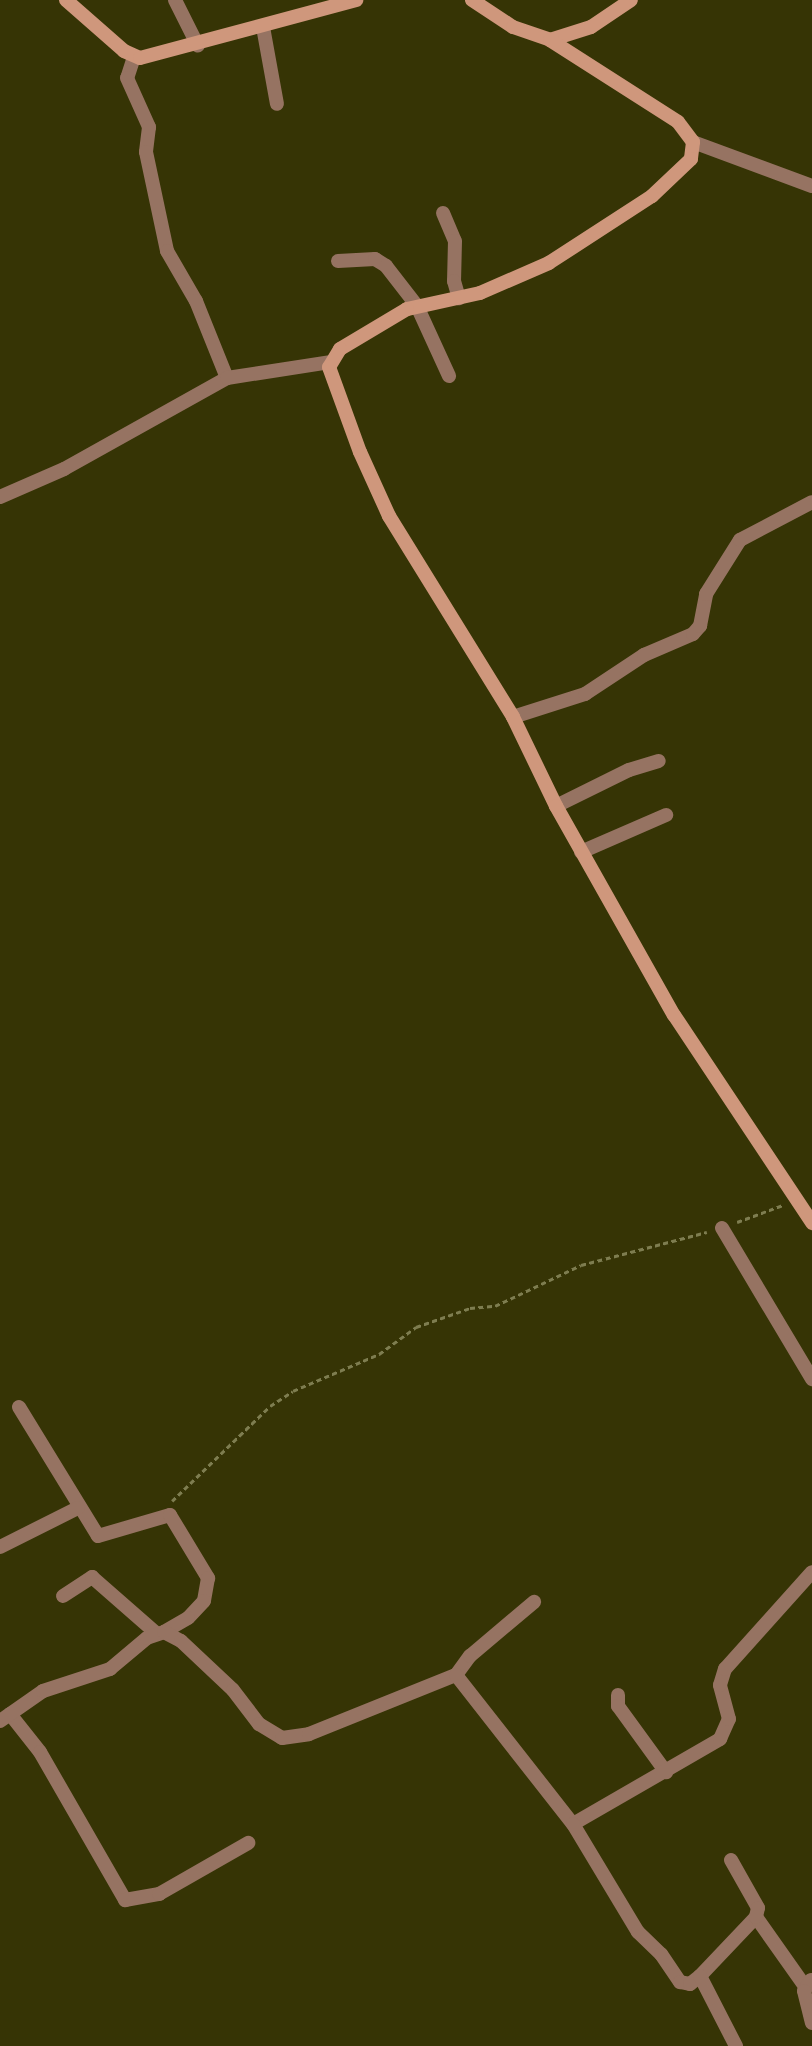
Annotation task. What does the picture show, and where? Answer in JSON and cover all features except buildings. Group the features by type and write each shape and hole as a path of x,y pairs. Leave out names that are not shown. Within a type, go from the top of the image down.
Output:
{"street":[{"path":"66,0 134,57 152,58 356,0"},
{"path":"176,0 198,46"},
{"path":"472,0 513,27 550,40 678,122 693,142 812,186"},
{"path":"550,40 598,24 631,0"},
{"path":"263,27 277,104"},
{"path":"134,57 127,78 149,127 146,152 167,251 196,301 227,378"},
{"path":"0,497 64,469 227,378 330,362 340,349 417,306 459,298 524,277 582,243 676,176 691,159 693,142"},
{"path":"443,213 455,241 454,281 459,298"},
{"path":"338,261 375,259 417,306 449,376"},
{"path":"330,362 359,452 389,516 513,717 556,806 674,1015 812,1223"},
{"path":"513,717 585,694 644,655 693,634 700,626 710,585 740,540 812,502"},
{"path":"556,806 629,770 659,761"},
{"path":"581,852 666,816"},
{"path":"722,1228 812,1379"},
{"path":"19,1407 78,1508 100,1538 154,1517 170,1515 208,1578 204,1601 188,1618 160,1633 110,1669 55,1686 5,1718 40,1752 125,1900 159,1894 248,1843"},
{"path":"0,1547 78,1508"},
{"path":"573,1824 666,1772 725,1733 729,1720 720,1685 725,1669 812,1572"},
{"path":"63,1596 92,1577 160,1633 181,1641 233,1690 259,1724 282,1738 309,1734 456,1675 470,1656 534,1602"},
{"path":"456,1675 573,1824 638,1932 661,1954 680,1982 690,1984 700,1976 756,1917 758,1908 731,1860"},
{"path":"618,1695 618,1706 666,1772"},
{"path":"756,1917 808,1982 812,2023"},
{"path":"700,1976 736,2046"}],"path":[{"path":"154,1517 270,1406 379,1354 416,1327 470,1308 495,1306 581,1265 722,1228 796,1199"}]}
